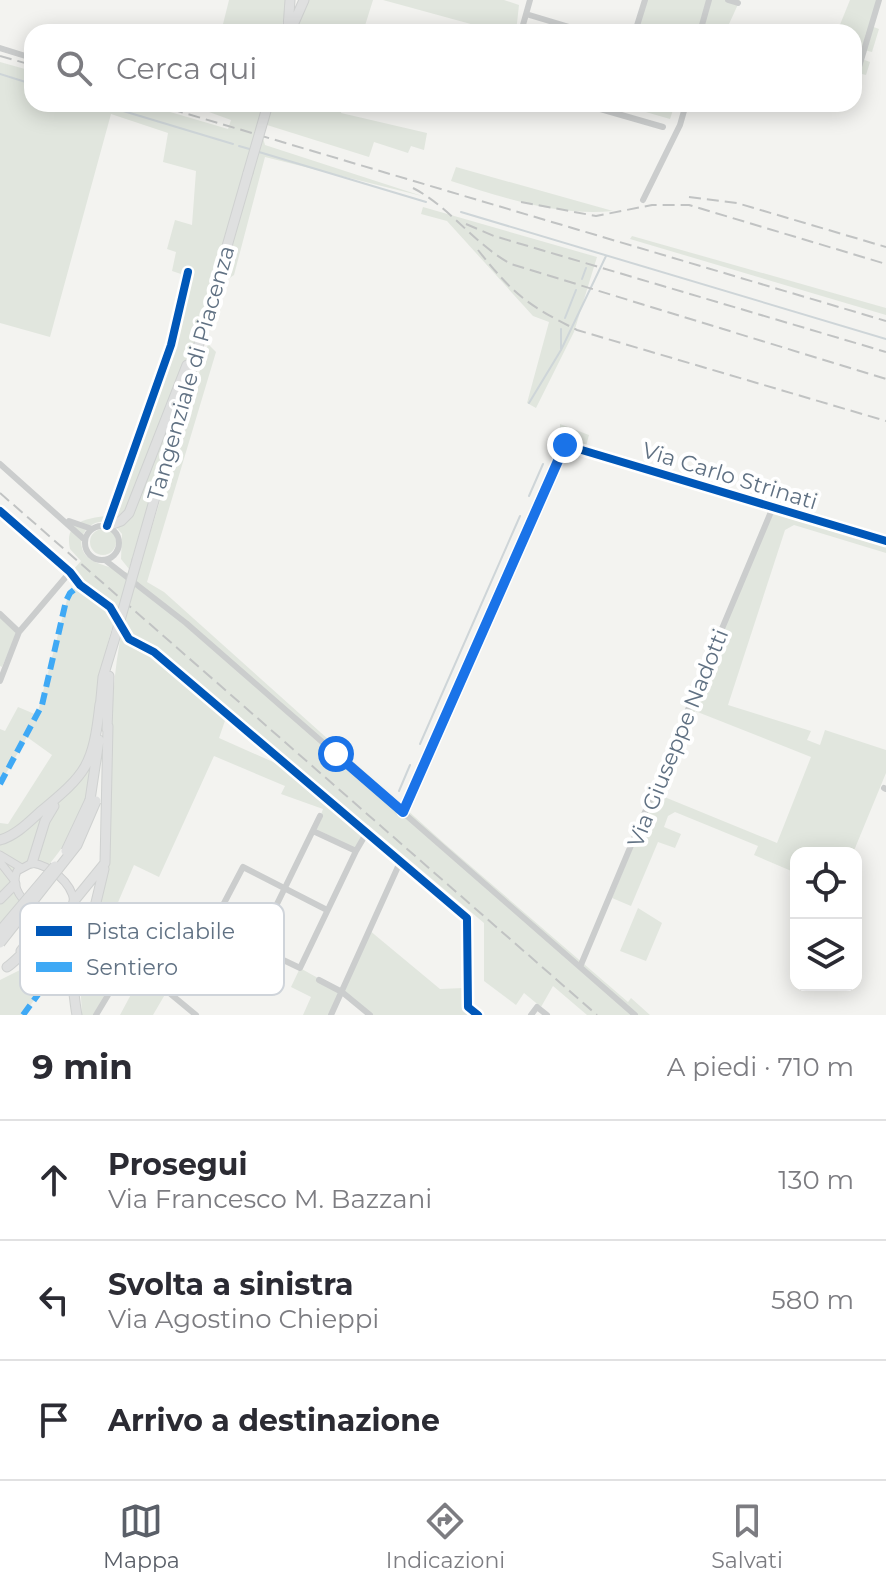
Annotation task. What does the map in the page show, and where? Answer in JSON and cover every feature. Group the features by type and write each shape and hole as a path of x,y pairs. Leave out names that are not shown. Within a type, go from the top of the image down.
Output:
{"highway":[{"path":"289,24 290,0"},
{"path":"292,24 301,0"},
{"name":"Tangenziale di Piacenza","path":"24,903 54,868 93,800 103,677 266,112"},
{"path":"107,526 121,521 129,513 184,377 199,328 209,310"},
{"name":"Tangenziale di Piacenza","path":"32,903 71,854 93,800 108,726 109,678 116,636"},
{"path":"32,863 48,814 83,774 91,757 100,704"},
{"path":"96,903 105,863 108,726"},
{"path":"0,840 16,832 61,797"},
{"path":"73,903 105,863"},
{"path":"0,899 14,882"},
{"name":"Tangenziale di Piacenza","path":"0,931 20,908"},
{"name":"Tangenziale di Piacenza","path":"0,943 20,918"},
{"path":"4,970 20,951"},
{"path":"4,970 20,957"},
{"path":"74,995 77,1015"}],"main road":[{"path":"0,855 20,867 32,863 55,873 69,888 73,903"},
{"path":"0,862 28,903"},
{"path":"14,882 20,867"},
{"path":"76,995 77,1015"}],"street":[{"path":"523,24 530,0"},
{"path":"638,24 645,0"},
{"path":"702,24 709,0"},
{"path":"728,0 738,3"},
{"path":"862,57 879,0"},
{"path":"526,14 559,24"},
{"path":"0,48 24,56"},
{"path":"611,112 663,127"},
{"path":"643,200 684,112"},
{"name":"Via Carlo Strinati","path":"403,812 565,445 886,541"},
{"path":"0,464 66,520 85,540 91,556 123,571 635,1015"},
{"name":"Via Giuseppe Nadotti","path":"580,967 773,507"},
{"path":"0,511 70,572 19,632 0,681"},
{"path":"66,520 92,529 107,526 118,536 123,571"},
{"path":"85,540 92,529"},
{"path":"105,560 118,551"},
{"path":"0,614 19,632"},
{"path":"278,903 320,816"},
{"path":"313,831 356,851"},
{"path":"284,960 300,968 367,832 467,918 468,1007 478,1015"},
{"path":"331,1015 401,860"},
{"path":"224,903 243,867 327,910"},
{"path":"319,980 342,992 370,1015"},
{"path":"96,1015 108,995"},
{"path":"172,995 196,1015"},
{"path":"531,1015 537,1007 547,1015"}],"shaded area":[{"path":"229,0 287,0 282,24 223,24"},
{"path":"306,0 373,0 366,24 297,24"},
{"path":"383,0 504,0 519,5 517,24 471,24"},
{"path":"647,0 740,0 729,24 640,24"},
{"path":"850,0 879,0 871,26 879,29 872,52 864,50 862,59 862,24 840,24"},
{"path":"862,59 870,62 866,75 862,74"},
{"path":"0,62 24,69 24,112 170,112 228,129 231,120 209,112 261,112 259,123 265,145 422,196 265,157 234,275 224,282 220,261 129,569 121,559 122,534 113,525 104,522 88,527 81,543 83,551 94,561 137,576 208,344 216,352 147,582 164,592 445,844 628,1002 631,998 650,1015 587,1015 553,986 541,1007 524,993 516,1005 484,981 484,923 368,825 356,849 316,829 323,809 281,794 285,786 214,756 159,877 134,865 118,903 98,903 109,859 112,713 123,626 116,617 104,664 95,761 82,816 44,871 30,866 19,875 17,883 24,894 0,925 0,823 8,824 52,755 27,737 0,784 0,729 5,731 18,707 37,715 69,592 83,583 73,570 81,561 70,549 70,533 73,527 84,521 105,516 170,332 181,274 172,271 176,252 167,249 175,220 192,225 196,171 163,162 168,133 111,114 50,337 0,323","holes":["227,715 289,769 219,738"]},
{"path":"271,112 341,112 427,133 424,150 411,146 408,153 374,142 369,157 267,125"},
{"path":"646,112 672,112 670,119"},
{"path":"456,167 613,211 572,211 510,199 451,181"},
{"path":"423,207 597,257 574,332 536,408 527,403 549,322 533,316 447,221 421,214"},
{"path":"632,236 886,308 886,315 630,239"},
{"path":"560,424 589,435 585,450 569,444 560,433"},
{"path":"773,507 886,542 886,553 794,525 785,530 728,705 811,731 807,740 820,745 825,730 886,750 886,773 855,847 790,847 790,870 754,855 758,846 675,812 668,816 664,827 681,834 675,848 658,842 631,906 612,898","holes":["695,711 811,757 777,843 662,796"]},
{"path":"103,529 112,533 116,542 112,551 103,555 94,551 90,542 94,533"},
{"path":"0,614 18,630 2,667 0,666"},
{"path":"638,908 662,923 646,961 620,951"},
{"path":"369,930 440,989 463,988 464,1010 469,1015 370,1015 341,992 331,1015 303,1015 311,997 291,987 300,968 341,991"},
{"path":"20,970 20,995 38,995 23,1015 0,1015 0,980"},
{"path":"81,995 104,995 93,1015 82,1015"},
{"path":"131,995 165,995 153,1015 120,1015"}],"waterway":[{"path":"0,74 24,82"},
{"path":"127,112 233,144"},
{"path":"239,146 253,150"},
{"path":"259,152 426,202"},
{"path":"461,212 886,339"},
{"path":"529,403 561,350 606,256"},
{"path":"582,279 586,268"},
{"path":"565,318 576,290"},
{"path":"561,329 561,349"},
{"path":"529,496 543,464"},
{"path":"420,744 520,516"},
{"path":"399,791 410,765"}],"railway":[{"path":"0,56 24,63"},
{"path":"181,112 886,321"},
{"path":"413,188 439,205 485,246 511,264 886,379"},
{"path":"689,197 737,203 886,247"},
{"path":"521,202 596,216 652,205 689,205 886,264"},
{"path":"466,224 494,236 886,352"},
{"path":"478,250 522,297 577,330 886,421"},
{"path":"0,493 597,1015"}],"marked path":[{"path":"0,784 42,705 66,601 80,585"},
{"path":"23,1015 38,995"}],"cycle path":[{"path":"107,526 171,345 188,272"},
{"path":"403,812 565,445 886,541"},
{"path":"0,511 70,572 80,585 110,607 129,639 154,652 467,918 468,1007 478,1015"}],"route":[{"path":"336,754 403,812 565,445"}]}
